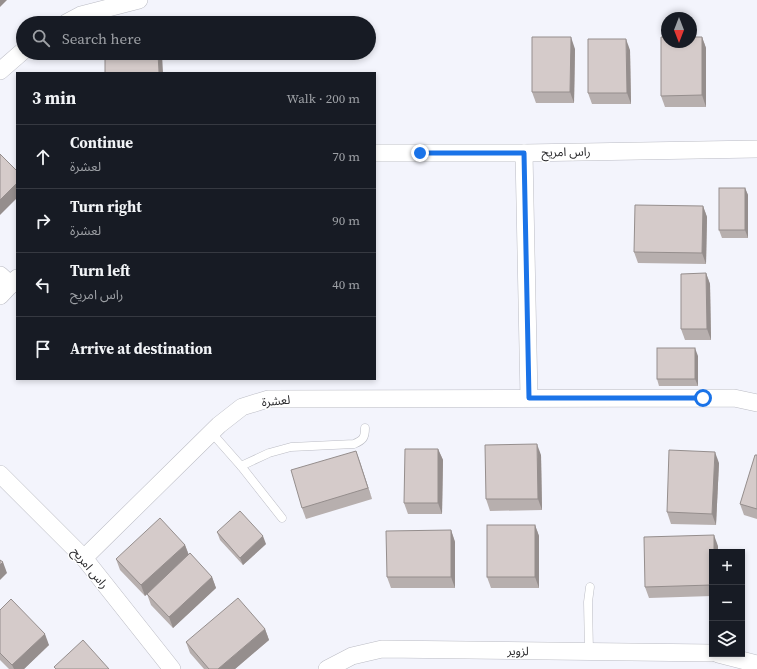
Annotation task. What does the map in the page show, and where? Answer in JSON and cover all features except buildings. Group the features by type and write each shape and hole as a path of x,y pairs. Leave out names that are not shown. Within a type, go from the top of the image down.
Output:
{"street":[{"path":"79,16 139,0"},
{"path":"0,71 16,56"},
{"name":"راس امريح","path":"376,153 524,153 757,149"},
{"path":"524,153 529,398"},
{"name":"لعشرة","path":"84,558 219,425 242,407 268,399 734,398 757,402"},
{"name":"راس امريح","path":"0,474 84,558 172,669"},
{"name":"لزوير","path":"327,669 352,656 382,649 709,653"},
{"path":"730,657 757,664"}],"lane":[{"path":"241,466 269,453 291,447 354,444 361,441 365,435 365,428"},
{"path":"212,432 282,518"},
{"path":"589,652 588,602 590,587"}],"route":[{"path":"420,153 524,153 529,398 703,398"}]}
